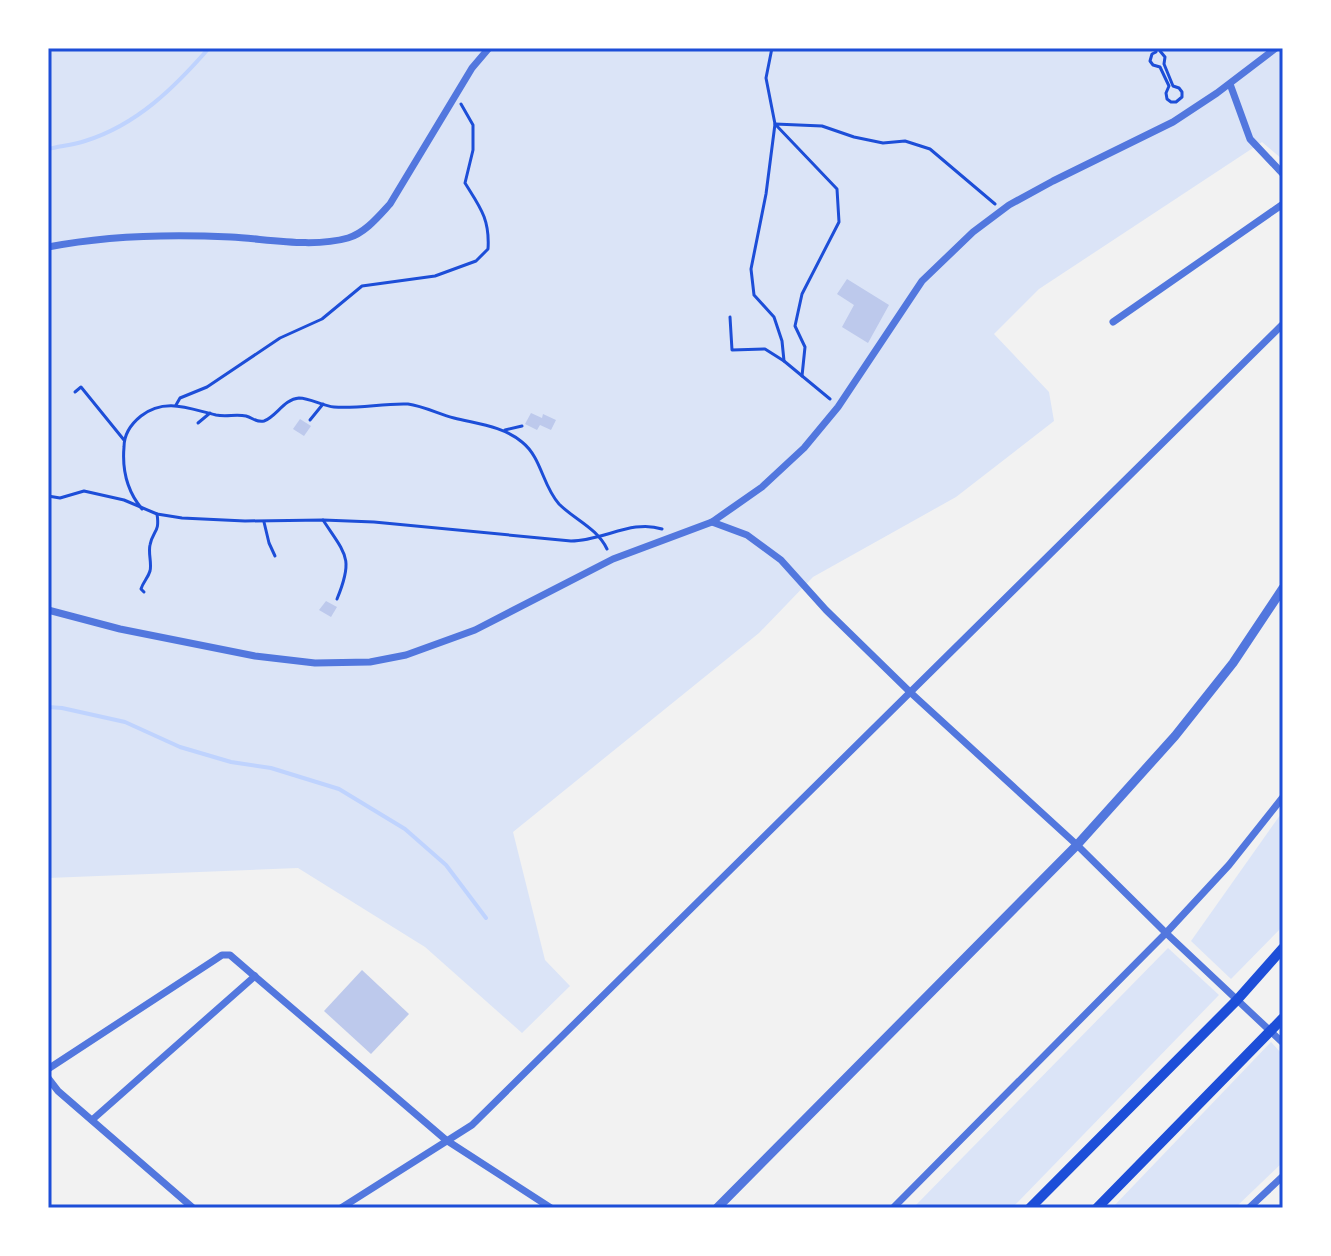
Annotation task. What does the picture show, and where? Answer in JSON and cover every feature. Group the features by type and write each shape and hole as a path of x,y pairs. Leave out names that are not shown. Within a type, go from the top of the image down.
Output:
{"main road":[{"path":"1030,1208 1237,1000 1283,948"},
{"path":"1097,1208 1283,1018"}],"street":[{"path":"48,247 146,235 329,242 351,237 374,222 390,204 472,68 489,48"},
{"path":"48,610 120,629 255,656 315,663 370,662 406,655 475,630 613,559 712,522 785,468 804,448 838,407 922,281 973,232 1002,210 1053,181 1173,122 1276,48"},
{"path":"1230,84 1250,139 1283,174"},
{"path":"1113,322 1283,204"},
{"path":"341,1208 472,1125 1283,324"},
{"path":"712,522 747,535 781,560 826,610 911,693 1077,845 1283,1043"},
{"path":"717,1208 1077,845 1175,736 1233,663 1283,588"},
{"path":"893,1208 1166,933 1229,865 1283,797"},
{"path":"48,1069 222,955 230,955 446,1140 551,1208"},
{"path":"92,1120 255,976"},
{"path":"48,1078 58,1091 193,1208"},
{"path":"1249,1208 1283,1176"}],"path":[{"path":"772,48 766,78 775,124 766,194 751,269 754,295 774,317 782,341 784,361"},
{"path":"1158,48 1165,57 1169,80 1182,92 1182,97 1176,102 1167,99 1169,86 1160,67 1150,61 1158,48"},
{"path":"176,405 180,398 207,387 280,338 322,319 362,286 435,276 476,261 488,249 489,230 481,209 465,183 473,150 473,125 455,95"},
{"path":"775,124 822,126 854,137 883,143 905,141 930,149 1002,210"},
{"path":"775,124 837,189 839,222 802,294 795,326 805,347 802,376"},
{"path":"730,317 732,350 765,349 784,361 838,407"},
{"path":"75,392 81,387 124,440"},
{"path":"142,509 127,485 124,440 135,421 147,411 176,405 219,416 248,416 258,421 265,420 289,401 299,398 348,407 410,404 505,430 522,441 534,453 546,486 558,502 601,537 613,559"},
{"path":"310,420 323,404"},
{"path":"198,423 210,413"},
{"path":"505,430 522,426"},
{"path":"48,496 60,498 84,491 124,500 157,514 182,518 399,524 571,541 586,541 637,526 658,527 671,537"},
{"path":"144,592 141,589 150,568 149,545 159,526 157,514"},
{"path":"323,520 344,552 347,566 337,599"},
{"path":"264,522 275,556"}],"shaded area":[{"path":"48,48 1283,48 1283,160 1262,142 1039,289 994,334 1049,392 1054,421 956,497 813,577 759,633 513,832 545,960 570,986 522,1033 425,947 298,868 48,878"},
{"path":"1283,811 1283,926 1231,979 1191,941"},
{"path":"1168,948 1219,995 1012,1208 913,1208"},
{"path":"1271,1042 1283,1055 1283,1162 1235,1208 1112,1208"}],"building":[{"path":"847,279 889,305 868,343 842,327 854,305 837,294"},
{"path":"531,413 556,420 551,430 540,425 537,430 525,424"},
{"path":"300,419 311,426 304,436 293,429"},
{"path":"326,601 337,607 331,617 319,610"},
{"path":"362,970 409,1014 371,1054 324,1011"}],"waterway":[{"path":"48,149 104,134 138,115 183,77 209,48"},
{"path":"48,707 125,722 180,747 231,762 271,768 339,789 405,829 446,865 486,918"}]}
